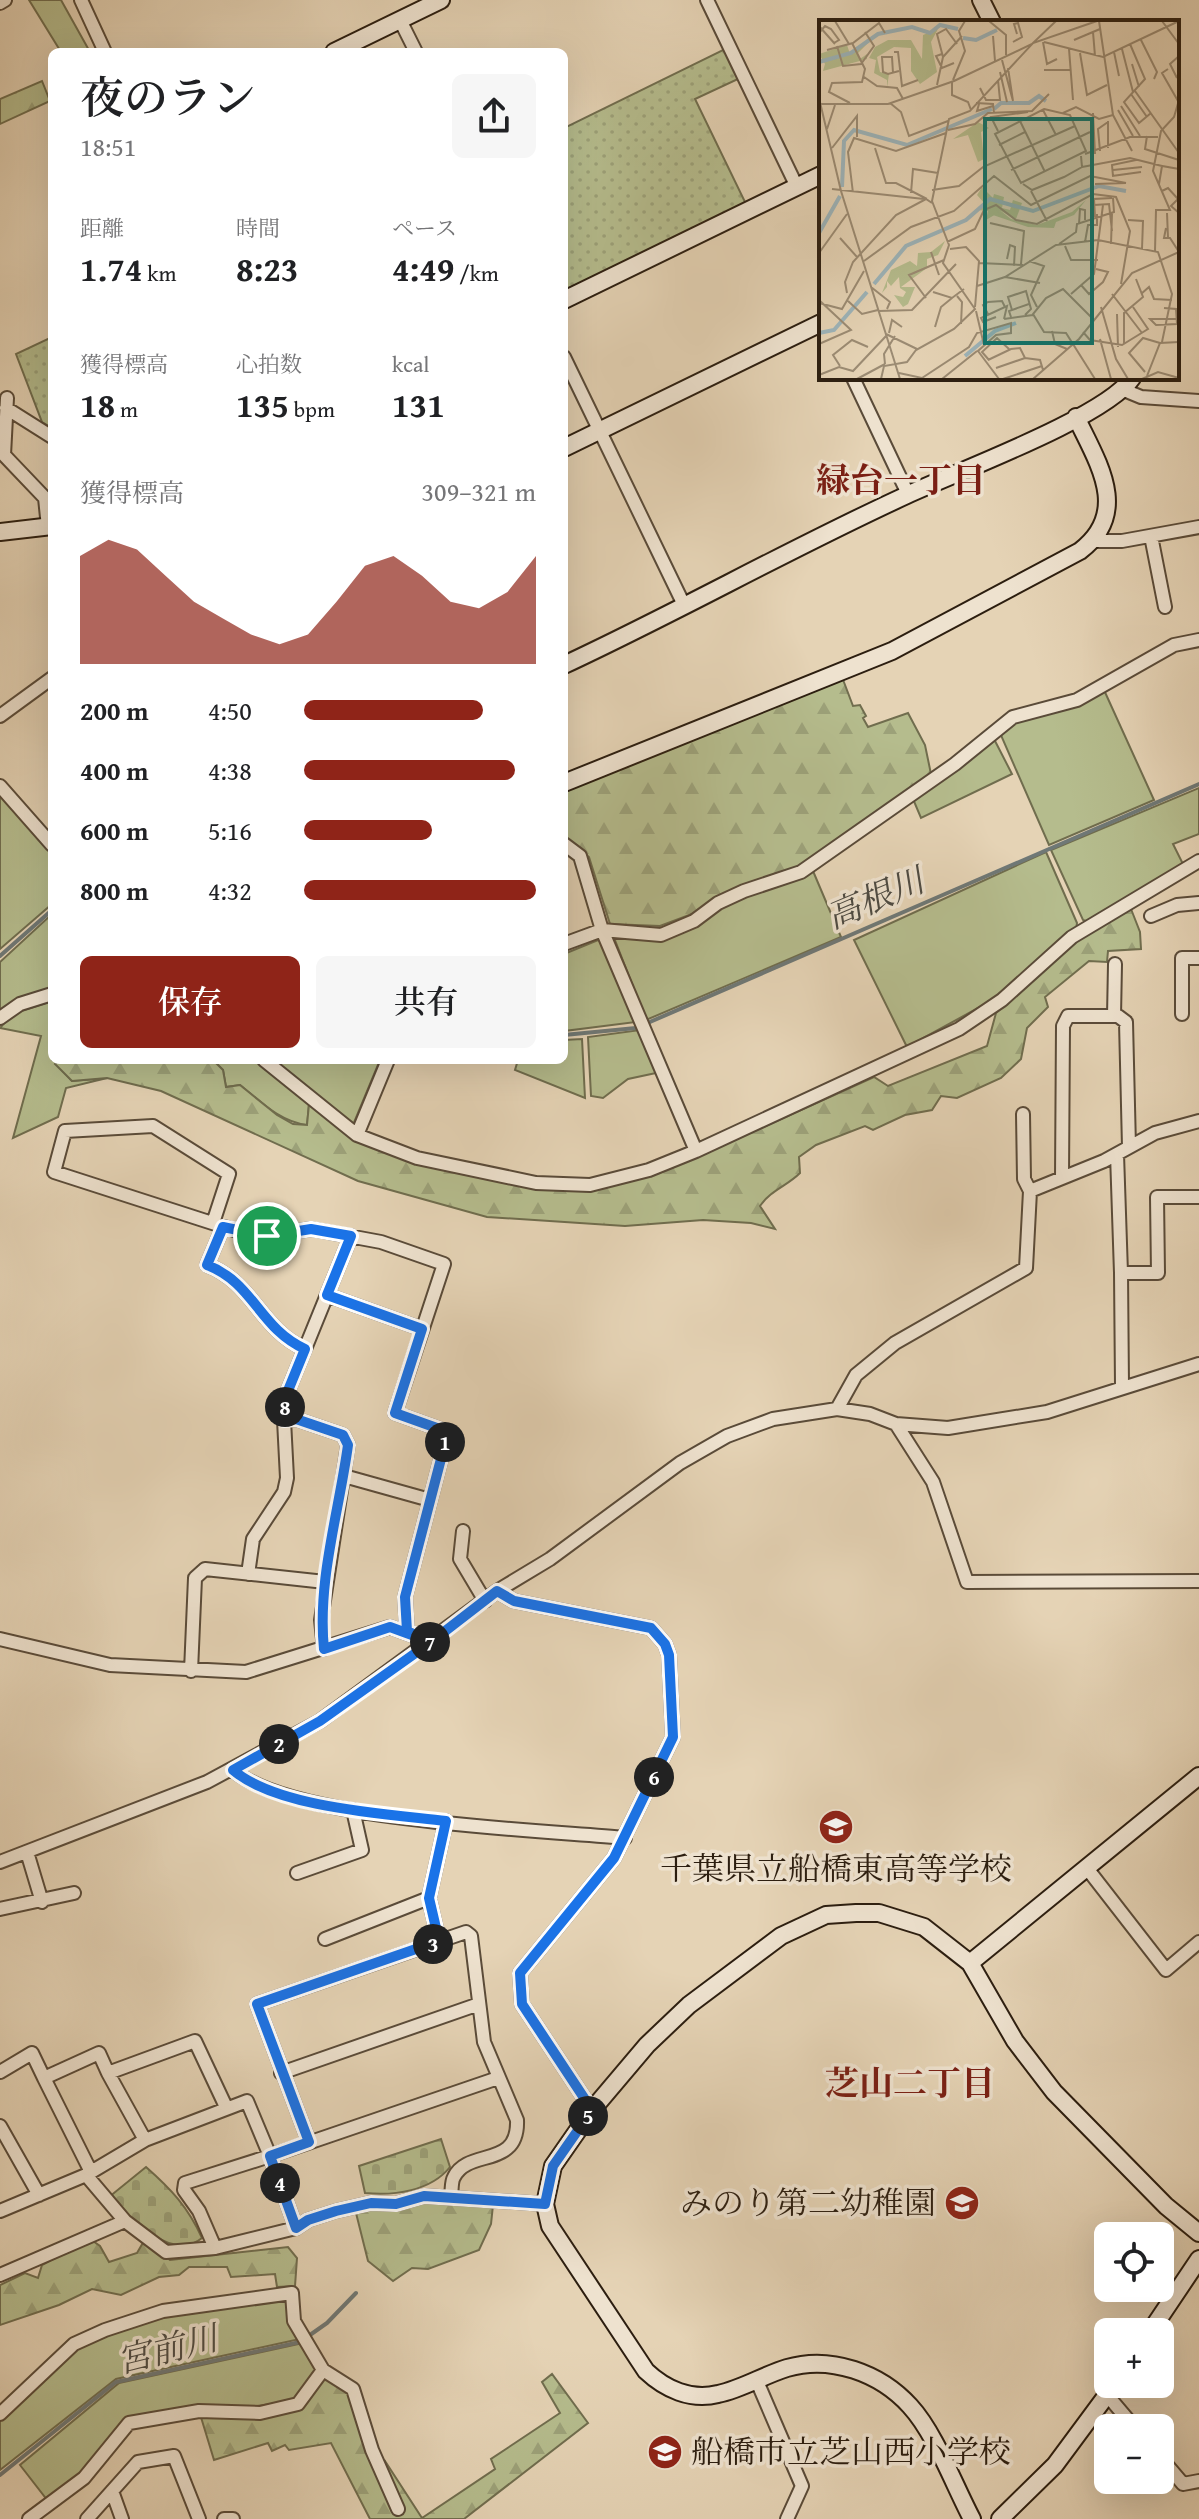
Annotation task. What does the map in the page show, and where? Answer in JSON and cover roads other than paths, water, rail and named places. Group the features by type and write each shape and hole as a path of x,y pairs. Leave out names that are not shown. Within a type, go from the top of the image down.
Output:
{"street":[{"path":"81,0 103,48"},
{"path":"342,48 441,0"},
{"path":"707,0 797,187"},
{"path":"981,0 991,20"},
{"path":"400,20 414,48"},
{"path":"568,298 819,176"},
{"path":"568,446 819,324"},
{"path":"568,365 684,605"},
{"path":"854,380 908,494"},
{"path":"568,663 908,494 969,469 1076,417 1128,384 1141,397 1199,401"},
{"path":"48,434 7,403 4,455 45,498 48,515"},
{"path":"1076,417 1106,488 1108,513 1093,541"},
{"path":"0,532 48,527"},
{"path":"568,781 892,651 1093,541 1122,541 1199,527"},
{"path":"1151,536 1165,607"},
{"path":"568,943 602,930 661,935 694,921 718,903 744,891 801,872 955,764 1013,717 1077,700 1174,645 1199,640"},
{"path":"0,716 48,681"},
{"path":"0,786 48,840"},
{"path":"568,847 580,856 602,930 696,1151"},
{"path":"269,1064 357,1135 417,1158 536,1183 590,1185 649,1170 696,1151 959,1029 1002,1000 1072,937 1199,861"},
{"path":"1151,916 1177,905 1199,903"},
{"path":"1182,1014 1182,958 1199,958"},
{"path":"1114,1016 1115,964"},
{"path":"0,1018 20,1004 48,995"},
{"path":"1062,1177 1063,1026 1068,1016 1114,1016 1126,1022 1129,1147"},
{"path":"357,1135 386,1064"},
{"path":"837,1409 856,1375 895,1343 1026,1268 1030,1191 1024,1179 1023,1114"},
{"path":"1030,1191 1117,1154 1155,1133 1199,1121"},
{"path":"305,1349 272,1329 228,1273 207,1265 218,1225 229,1174 153,1126 65,1131 54,1172 218,1225 267,1236 311,1229 381,1242 444,1264 395,1413 448,1432 405,1597 407,1631"},
{"path":"1117,1154 1122,1386"},
{"path":"1121,1273 1158,1273 1157,1197 1199,1197"},
{"path":"248,1574 253,1539 284,1492 287,1478 285,1398 351,1236"},
{"path":"327,1295 422,1329"},
{"path":"0,1862 233,1770 320,1721 497,1591 550,1559 710,1444 773,1419 837,1409 870,1414 896,1424 948,1428 993,1421 1062,1408 1122,1386 1199,1364"},
{"path":"284,1420 296,1419 343,1435 348,1445 325,1582 321,1620 324,1649"},
{"path":"896,1424 933,1482 967,1582 1199,1581"},
{"path":"344,1476 430,1500"},
{"path":"463,1531 460,1559 485,1601"},
{"path":"191,1671 195,1578 205,1569 325,1582"},
{"path":"497,1591 514,1601 639,1624 651,1628 665,1644 674,1707 673,1737 614,1858 520,1973 522,2004 592,2110"},
{"path":"0,1639 110,1665 246,1672 390,1627 431,1642"},
{"path":"233,1770 265,1789 353,1810 625,1838"},
{"path":"970,1963 1199,1776"},
{"path":"297,1873 362,1850 353,1810"},
{"path":"439,1941 429,1898 446,1821"},
{"path":"27,1852 42,1902"},
{"path":"1086,1867 1166,1970 1199,1942"},
{"path":"0,1909 74,1893"},
{"path":"325,1939 429,1898"},
{"path":"972,2519 918,2414 888,2385 863,2372 826,2364 790,2367 707,2395 675,2391 657,2382 613,2326 550,2226 545,2204 553,2166 592,2110 647,2045 689,2005 781,1936 813,1920 842,1913 899,1918 924,1927 970,1963 1015,2041 1054,2092 1166,2206 1199,2233"},
{"path":"309,2142 257,2004 466,1932 471,1936 484,2042 517,2120 515,2141 507,2149 460,2170 453,2177 451,2196"},
{"path":"281,2073 479,2004"},
{"path":"108,2073 195,2041 226,2107"},
{"path":"0,2072 32,2053 88,2173 125,2221 166,2252 215,2248 296,2228 308,2220 371,2203 396,2204 424,2196 545,2204"},
{"path":"44,2078 99,2053 145,2140"},
{"path":"215,2248 199,2211 184,2190 185,2183 498,2078"},
{"path":"1,2209 88,2173 145,2140 247,2101 296,2228"},
{"path":"0,2126 39,2195"},
{"path":"0,2275 125,2221"},
{"path":"1159,2318 1199,2259"},
{"path":"0,2414 74,2344 163,2311 292,2293 294,2321 323,2370 353,2389 372,2450 398,2509"},
{"path":"29,2519 84,2478 129,2423 199,2411 260,2413 298,2404 323,2370"},
{"path":"756,2379 802,2486 787,2519"},
{"path":"1000,2519 1055,2465 1105,2398"},
{"path":"87,2519 138,2462 174,2456 199,2519"},
{"path":"1174,2473 1183,2484 1199,2481"},
{"path":"112,2491 122,2519"},
{"path":"224,2519 233,2519"}],"waterway":[{"name":"高根川","path":"568,1035 636,1028 1199,784"},
{"name":"高根川","path":"0,956 48,914"},
{"name":"宮前川","path":"0,2475 116,2382 300,2342 327,2323 356,2293"}],"place":[{"name":"千葉県立船橋東高等学校","path":"836,1827"},
{"name":"みのり第二幼稚園","path":"962,2203"},
{"name":"船橋市立芝山西小学校","path":"665,2452"}],"district":[{"name":"緑台一丁目","path":"901,480"},
{"name":"芝山二丁目","path":"910,2083"}]}
